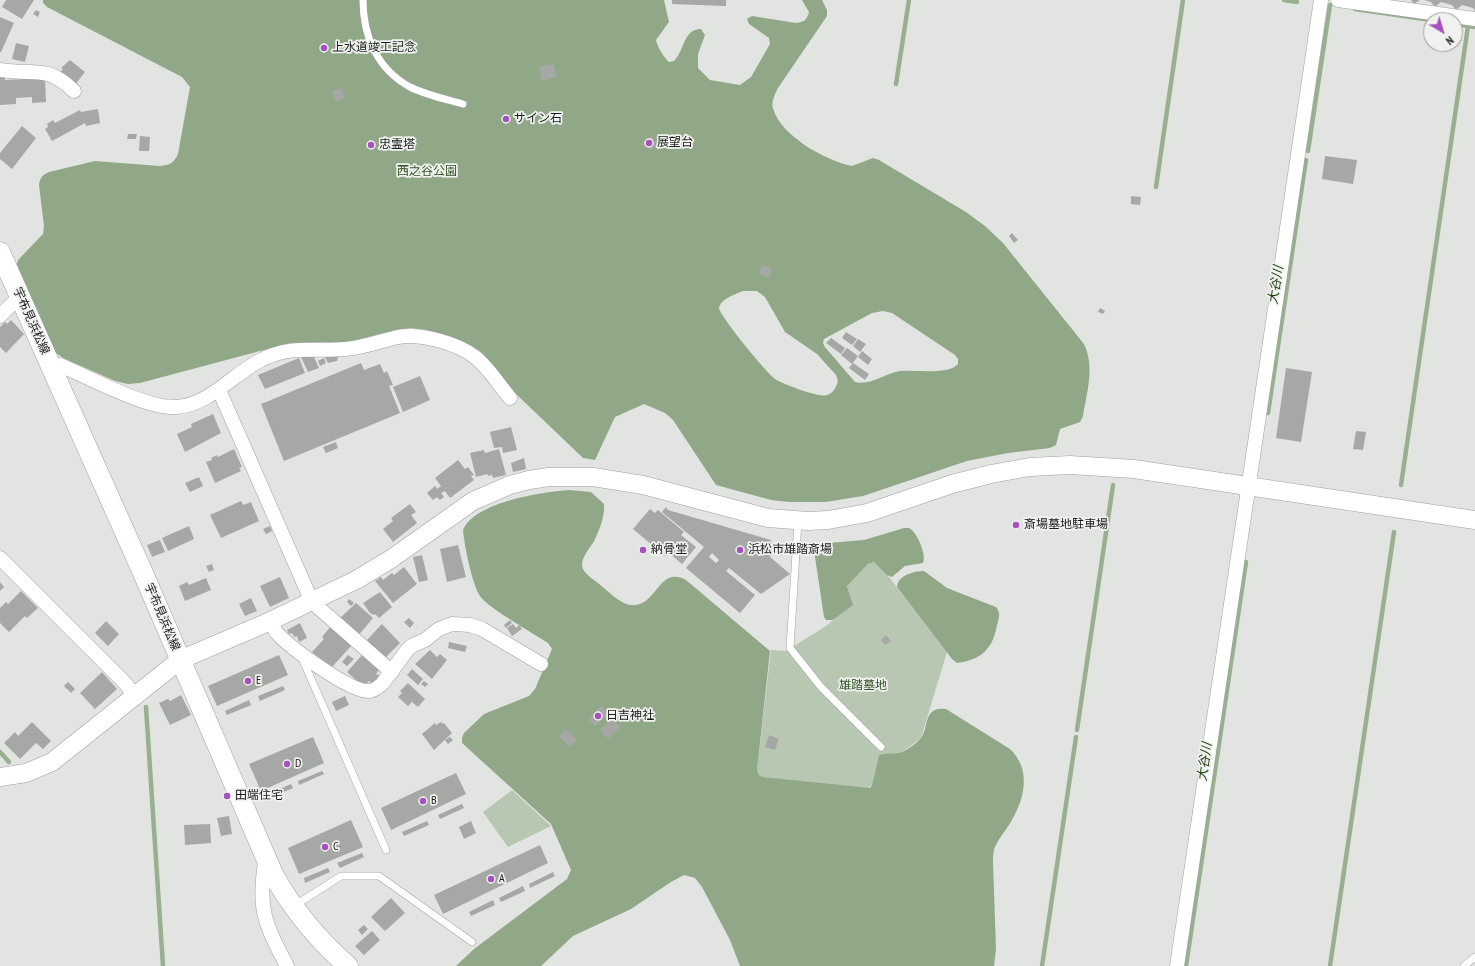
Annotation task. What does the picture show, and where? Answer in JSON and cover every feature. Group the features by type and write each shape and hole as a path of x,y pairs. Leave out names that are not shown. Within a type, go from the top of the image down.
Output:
{"main road":[{"name":"宇布見浜松線","path":"0,252 266,857 293,907 318,938 348,966"}],"street":[{"path":"1177,966 1247,487 1321,0"},
{"path":"1338,0 1475,20"},
{"path":"0,70 48,73 63,81 74,91"},
{"path":"0,316 12,304 21,300"},
{"path":"52,368 60,365 148,403 165,407 189,405 200,401 219,390 258,362 274,354 309,348 349,349 411,336 425,336 438,340 475,357 510,398"},
{"path":"219,390 312,602 392,672"},
{"path":"0,777 26,773 52,762 180,660 312,602 385,563 473,501 510,485 529,480 549,477 593,477 643,485 768,518 798,520 848,517 886,507 971,478 1010,470 1050,466 1104,466 1134,469 1475,520"},
{"path":"0,558 125,684 135,696"},
{"path":"271,621 276,631 327,673 368,691 376,689 392,672 413,645 425,640 439,629 452,624 470,625 482,629 542,664"},
{"path":"266,857 261,884 263,910 271,936 287,966"}],"lane":[{"path":"363,0 364,22 370,44 387,69 411,87 463,104"},
{"path":"798,520 790,648 821,687 881,746"},
{"path":"299,650 386,850"},
{"path":"293,907 341,876 379,876 472,942"},
{"path":"1464,966 1475,957"}],"green space":[{"name":"西之谷公園","path":"43,0 664,0 669,22 656,40 659,49 667,60 669,62 674,61 678,56 687,36 695,30 701,29 705,35 698,54 698,68 710,80 740,85 751,77 770,44 769,38 749,24 747,19 752,16 796,23 801,22 806,19 809,12 802,0 822,0 827,10 827,16 778,88 773,101 773,108 777,118 794,137 806,146 830,159 852,166 873,158 879,160 966,212 985,226 1003,243 1084,344 1090,371 1083,416 1080,422 1060,429 1056,445 1050,448 1008,453 967,461 863,496 826,502 789,502 771,500 716,485 673,420 665,413 644,404 615,417 595,460 583,458 515,393 480,351 469,345 426,330 411,328 396,330 348,342 290,343 140,383 128,384 115,381 65,359 56,353 50,344 16,266 18,260 43,234 44,226 39,185 43,176 49,172 95,161 160,166 171,163 175,160 178,154 190,87 182,77 47,7 43,3","holes":["743,291 757,291 765,297 785,332 817,354 836,375 838,381 831,393 827,395 809,393 785,384 775,379 762,366 736,334 719,309 725,300","883,311 892,313 955,355 958,359 958,364 947,370 900,371 872,381 861,383 855,382 825,347 823,343 824,339 872,313"]},
{"path":"569,490 591,492 604,504 604,513 600,526 595,539 584,557 582,565 584,571 588,575 614,596 627,604 640,604 647,600 663,582 669,578 677,577 686,580 770,651 757,770 759,775 763,777 870,788 879,755 903,752 914,745 921,738 930,714 939,709 946,709 1010,749 1021,765 1024,782 1021,800 1011,822 997,843 993,852 996,949 994,966 740,966 730,940 702,887 695,878 684,875 631,909 573,936 541,966 456,966 474,949 567,879 571,870 551,824 462,743 464,733 484,714 529,696 535,689 552,649 548,643 501,614 480,596 471,574 463,530 470,520 481,512 510,500 543,493"},
{"path":"904,528 909,528 912,530 918,539 924,555 923,563 905,566 892,577 887,575 874,562 868,564 847,586 853,605 833,620 826,620 824,617 815,557 816,551 820,546 828,543 864,540"},
{"name":"雄踏墓地","path":"874,562 879,564 947,652 921,738 900,754 879,755 872,785 866,789 763,777 759,775 757,770 771,650 786,651 826,626 852,605 847,586 868,564"},
{"path":"924,571 947,588 998,609 999,618 993,640 985,652 980,656 957,663 952,659 897,587 900,579 907,574"},
{"path":"512,790 551,826 508,847 483,812"}],"building":[{"path":"6,0 34,0 22,19 2,7"},
{"path":"672,0 726,0 726,6 672,4"},
{"path":"1411,0 1420,0 1414,4"},
{"path":"1424,0 1475,0 1475,11 1473,8 1462,5 1456,10 1452,5 1441,2 1435,7 1431,2"},
{"path":"36,10 40,12 38,17 33,14"},
{"path":"0,17 14,23 1,52 0,52"},
{"path":"16,43 29,46 25,62 12,59"},
{"path":"70,60 85,72 75,85 60,72 63,69 61,68"},
{"path":"553,64 557,77 542,81 539,67"},
{"path":"0,77 5,77 5,80 45,78 46,102 32,103 32,97 16,98 16,104 0,105"},
{"path":"342,88 345,98 335,101 332,91"},
{"path":"98,109 100,123 86,126 85,123 52,141 45,129 48,127 47,124 53,120 55,123 80,110 81,112"},
{"path":"22,126 36,138 12,169 0,159 0,153"},
{"path":"128,134 137,134 136,139 127,139"},
{"path":"140,136 150,137 149,151 139,151"},
{"name":"展望台","path":"653,136 655,145 652,150 642,145 645,140"},
{"path":"1325,156 1357,160 1353,184 1322,179"},
{"path":"1131,196 1141,197 1140,205 1131,204"},
{"path":"1012,233 1018,240 1014,243 1009,236"},
{"path":"762,265 772,268 769,278 759,274"},
{"path":"1100,308 1105,311 1103,314 1098,312"},
{"path":"11,320 24,334 6,353 0,347 0,327 5,322 7,324"},
{"path":"846,332 857,339 852,345 842,338"},
{"path":"831,338 845,348 841,354 826,343"},
{"path":"858,339 866,344 860,352 853,346"},
{"path":"847,348 858,356 852,364 841,355"},
{"path":"862,351 872,359 868,365 858,357"},
{"path":"301,357 314,357 319,368 308,372"},
{"path":"325,357 338,357 337,361 328,363"},
{"path":"299,358 305,373 265,389 258,375"},
{"path":"324,358 326,363 320,366 318,361"},
{"path":"361,363 364,370 380,364 384,373 387,371 393,385 389,386 400,413 284,461 261,404"},
{"path":"853,363 869,374 865,380 849,368"},
{"path":"1286,368 1312,372 1301,442 1276,438"},
{"path":"420,376 430,400 403,412 393,387"},
{"path":"213,414 221,433 185,452 177,434 192,427 191,424"},
{"path":"511,427 517,450 503,453 502,447 494,448 490,432"},
{"path":"1356,431 1366,432 1363,450 1353,449"},
{"path":"336,442 338,448 326,453 323,447"},
{"path":"234,449 242,467 239,468 241,471 215,483 206,462 212,460 211,458 217,455 218,457"},
{"path":"499,449 506,475 493,478 492,475 488,476 487,474 476,477 470,453 484,450 485,453"},
{"path":"524,458 526,469 513,472 511,463"},
{"path":"458,460 465,469 468,467 474,475 471,476 474,480 450,498 445,491 441,493 444,497 440,500 437,497 433,500 427,493 435,486 437,489 441,486 435,478"},
{"path":"199,477 203,486 190,492 185,483"},
{"path":"241,501 243,505 251,502 259,521 221,538 210,515"},
{"path":"410,504 416,512 411,515 417,523 393,542 383,529 393,521 391,518"},
{"name":"浜松市雄踏斎場","path":"666,507 668,510 771,540 773,554 770,557 790,574 761,594 729,568 726,571 755,595 740,613 686,568 704,547 662,512","holes":["712,553 719,560 716,563 709,557"]},
{"path":"650,509 655,513 658,510 684,532 681,535 696,547 682,564 668,552 665,556 633,529"},
{"path":"189,526 194,539 168,551 162,538"},
{"path":"270,526 272,531 266,534 263,529"},
{"path":"160,540 165,552 152,557 147,545"},
{"path":"458,545 466,577 447,582 440,549"},
{"path":"422,555 428,580 419,582 413,557"},
{"path":"212,564 214,570 209,572 206,566"},
{"path":"404,567 417,584 393,603 375,581 381,577 383,580 392,573 394,575"},
{"path":"280,577 289,598 270,607 260,586"},
{"path":"206,578 211,590 185,601 179,586 187,582 189,585"},
{"path":"0,582 4,587 0,591"},
{"path":"21,591 38,608 27,618 25,616 9,632 0,623 0,608 6,602 8,604"},
{"path":"380,592 392,607 379,618 375,614 370,613 363,603"},
{"path":"251,598 257,611 245,616 239,604"},
{"path":"349,599 354,603 351,606 347,602"},
{"path":"356,603 373,618 357,637 338,620"},
{"path":"409,618 414,623 410,628 404,622"},
{"path":"510,620 512,623 506,628 504,625"},
{"path":"106,621 119,634 108,646 95,633"},
{"path":"300,623 307,638 299,642 297,636 294,637 292,633 289,634 287,630"},
{"path":"382,624 400,643 385,658 367,640"},
{"path":"513,624 516,628 519,625 522,629 512,636 507,628"},
{"path":"331,626 352,645 332,667 312,652 324,639 322,637"},
{"path":"886,635 891,641 885,645 881,640"},
{"path":"449,642 467,646 465,652 448,648"},
{"path":"430,650 437,657 440,654 447,660 432,679 415,664"},
{"name":"E","path":"279,655 288,675 217,706 208,686"},
{"path":"348,655 354,659 347,666 342,662"},
{"path":"362,655 379,670 376,674 380,676 373,684 369,681 364,687 347,672"},
{"path":"412,669 423,679 418,685 407,675"},
{"path":"102,672 117,689 95,709 80,693"},
{"path":"424,681 428,684 425,687 421,684"},
{"path":"68,682 75,689 71,693 64,686"},
{"path":"408,683 425,699 418,707 412,702 408,706 398,697 402,693 400,691"},
{"path":"283,686 285,690 260,701 258,696"},
{"path":"181,695 191,715 170,725 159,703 168,699 170,701"},
{"path":"345,696 349,705 336,711 332,702"},
{"path":"249,700 251,705 227,715 225,711"},
{"name":"日吉神社","path":"601,706 608,714 595,726 588,719"},
{"path":"612,719 620,727 608,739 600,730"},
{"path":"32,722 51,741 43,749 36,743 20,759 4,743 15,732 18,736"},
{"path":"441,722 443,724 444,723 452,733 434,750 422,734 435,723 436,725"},
{"path":"566,729 577,740 570,747 559,736"},
{"path":"769,735 779,739 775,750 765,747"},
{"name":"D","path":"313,737 324,763 261,791 249,764"},
{"path":"450,737 453,740 448,744 445,740"},
{"path":"322,771 324,774 299,785 298,781"},
{"name":"B","path":"456,773 466,794 391,830 381,808"},
{"path":"291,784 293,788 268,799 266,795"},
{"path":"462,804 464,808 440,819 438,815"},
{"path":"229,816 232,834 221,836 217,818"},
{"name":"C","path":"351,820 363,847 299,874 288,848"},
{"path":"427,821 429,825 404,836 402,832"},
{"path":"471,821 476,833 464,839 459,827"},
{"path":"210,824 211,843 185,845 184,825"},
{"name":"A","path":"540,845 548,863 443,914 434,895"},
{"path":"362,853 364,857 340,868 337,863"},
{"path":"328,868 330,872 305,883 304,878"},
{"path":"553,872 555,876 530,888 529,884"},
{"path":"523,886 525,891 501,902 499,898"},
{"path":"391,898 405,913 385,931 371,917"},
{"path":"493,900 495,905 471,916 469,912"},
{"path":"364,925 368,929 362,935 358,930"},
{"path":"372,931 380,940 364,955 355,946"}],"waterway":[{"path":"896,84 909,0"},
{"path":"1156,187 1183,0"},
{"path":"1284,0 1297,2"},
{"name":"大谷川","path":"1308,151 1330,5"},
{"path":"1355,9 1423,19"},
{"path":"1463,25 1475,27"},
{"path":"1401,485 1468,26"},
{"name":"大谷川","path":"1268,413 1306,160"},
{"path":"1077,730 1113,485"},
{"path":"1330,966 1394,532"},
{"name":"大谷川","path":"1186,966 1246,562"},
{"path":"146,707 163,966"},
{"path":"1042,966 1076,737"},
{"path":"0,752 9,762"}],"place":[{"name":"上水道竣工記念","path":"324,48"},
{"name":"サイン石","path":"506,119"},
{"name":"展望台","path":"649,143"},
{"name":"忠霊塔","path":"371,145"},
{"name":"斎場墓地駐車場","path":"1016,525"},
{"name":"納骨堂","path":"643,550"},
{"name":"浜松市雄踏斎場","path":"740,550"},
{"name":"E","path":"248,681"},
{"name":"日吉神社","path":"598,716"},
{"name":"D","path":"287,764"},
{"name":"田端住宅","path":"227,796"},
{"name":"B","path":"423,801"},
{"name":"C","path":"325,847"},
{"name":"A","path":"491,879"}]}
